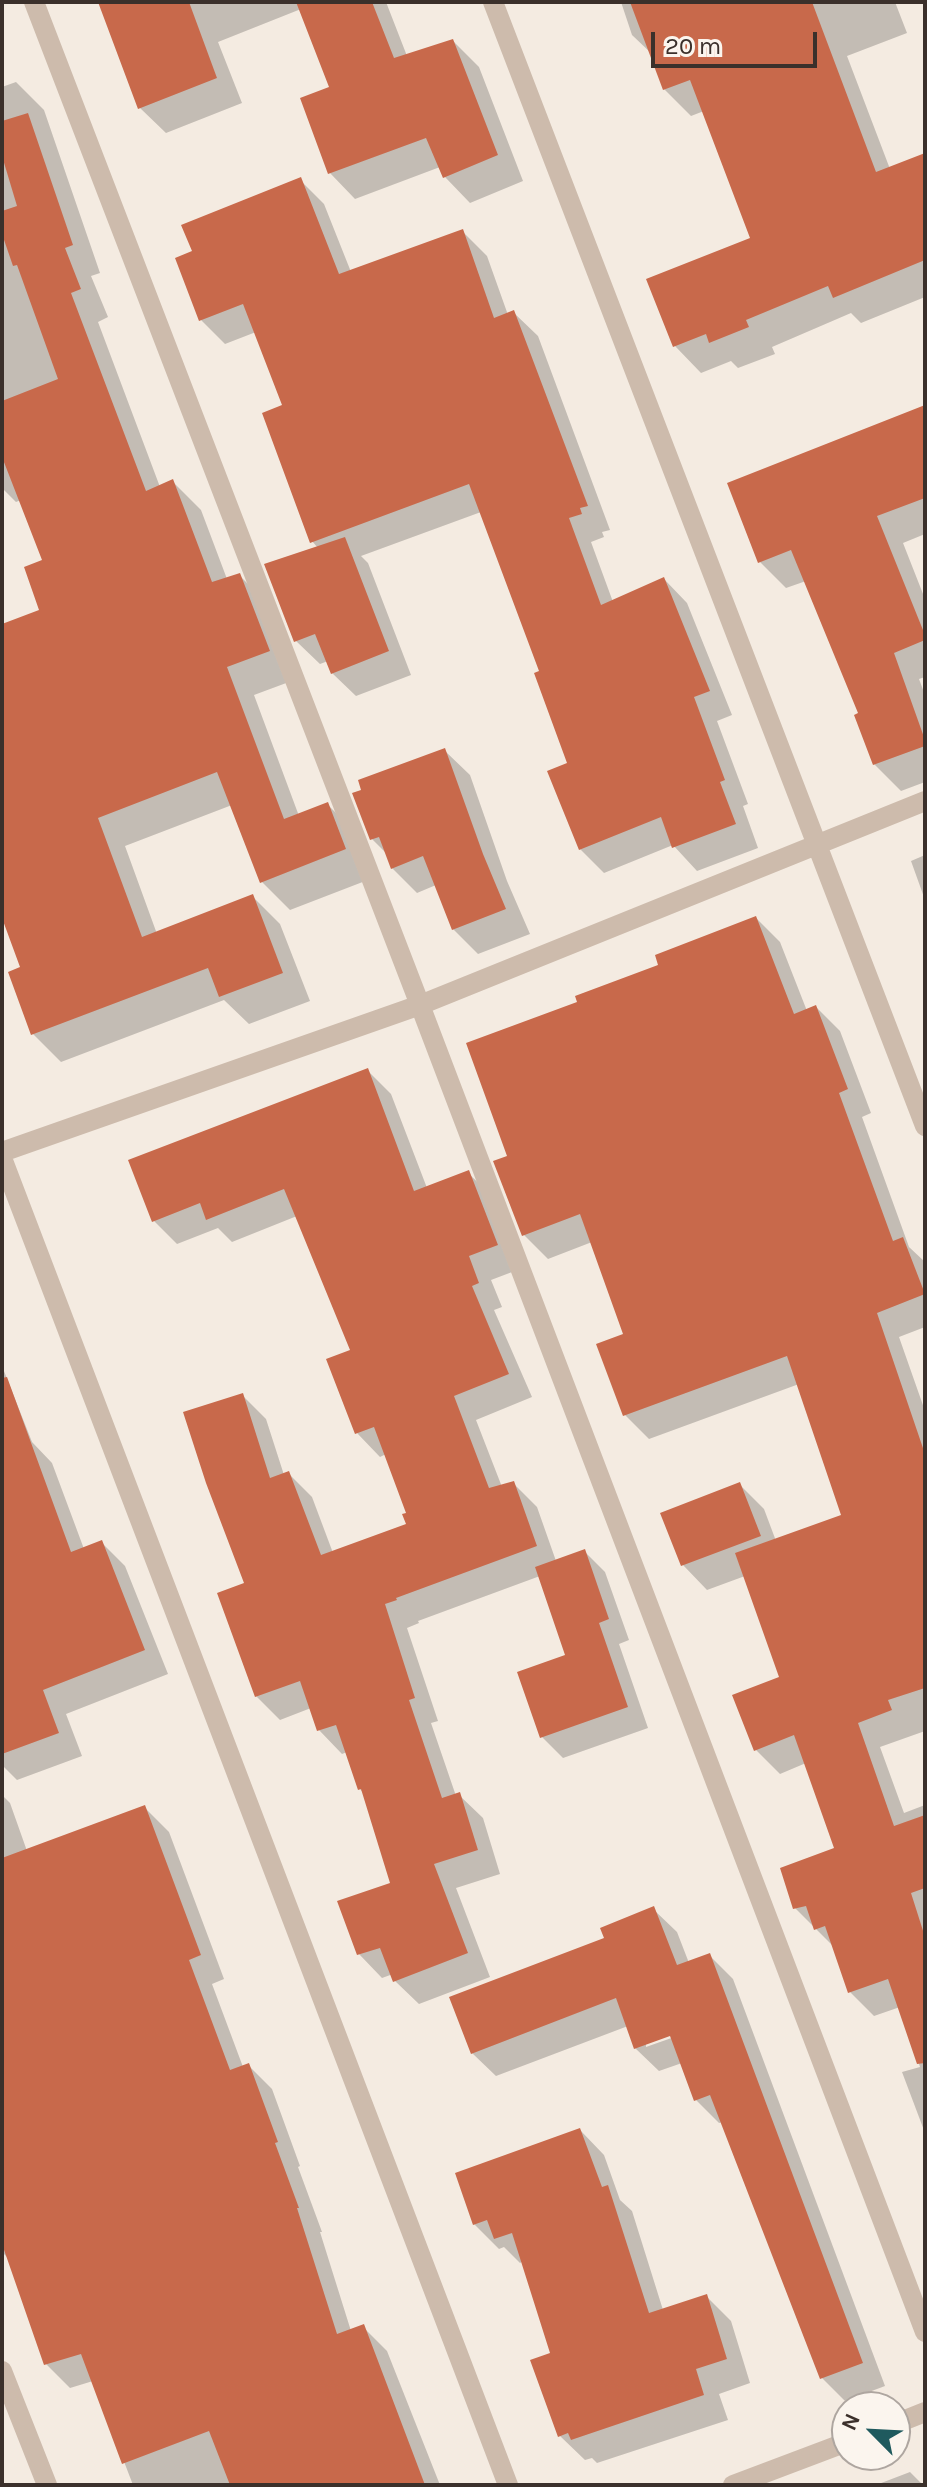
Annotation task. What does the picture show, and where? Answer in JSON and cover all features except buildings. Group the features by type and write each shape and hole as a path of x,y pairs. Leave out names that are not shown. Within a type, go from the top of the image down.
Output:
{"street":[{"path":"34,2 925,2332"},
{"path":"493,2 925,1126"},
{"path":"508,2485 2,1155 420,1005 925,801"},
{"path":"2,2371 47,2485"},
{"path":"733,2485 831,2448"}]}
